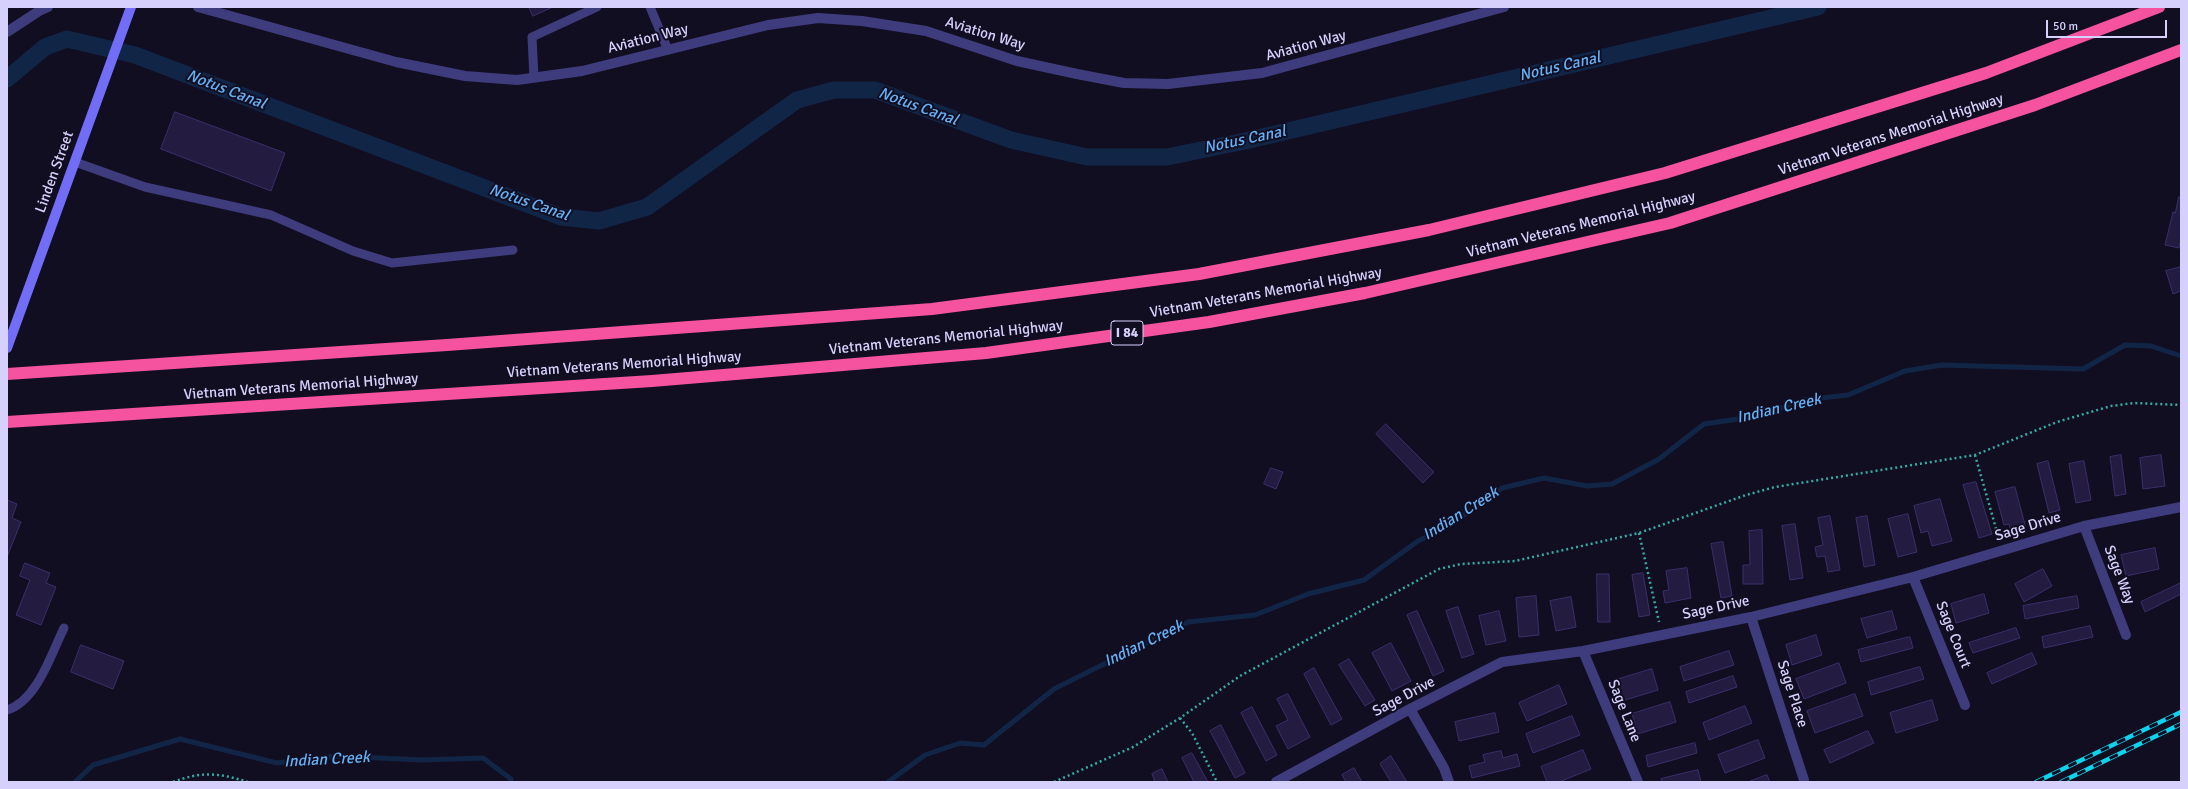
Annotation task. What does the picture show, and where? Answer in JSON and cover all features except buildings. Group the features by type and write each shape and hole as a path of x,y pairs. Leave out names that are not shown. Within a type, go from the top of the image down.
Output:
{"highway":[{"path":"7,374 447,345 932,309 1199,274 1429,230 1665,173 1986,73 2159,7"},
{"name":"Vietnam Veterans Memorial Highway","path":"7,422 652,380 962,355 1209,322 1365,293 1670,223 2035,105 2181,50"}],"main road":[{"name":"Linden Street","path":"7,348 131,7"}],"street":[{"path":"7,32 39,11 48,7"},
{"name":"Aviation Way","path":"198,7 396,62 457,75 517,80 582,71 768,25 818,18 862,21 926,31 1017,61 1077,74 1124,82 1168,84 1262,73 1504,7"},
{"name":"Sage Drive","path":"1276,782 1410,709 1502,662 1584,651 1751,617 1913,577 2084,526 2181,507"},
{"name":"Sage Way","path":"2084,526 2126,635"},
{"name":"Sage Court","path":"1913,577 1965,704"},
{"name":"Sage Place","path":"1751,617 1804,780"},
{"name":"Sage Lane","path":"1584,651 1638,782"},
{"path":"1410,709 1444,768 1449,782"}],"lane":[{"path":"534,78 532,37 597,7"},
{"path":"650,7 668,50"},
{"path":"75,162 144,187 271,215 353,251 392,263 513,250"},
{"path":"7,710 13,708 33,692 64,628"}],"path":[{"path":"1054,782 1133,747 1180,718 1240,676 1439,569 1461,564 1515,561 1639,533 1746,495 1775,487 1975,455 2057,422 2111,406 2134,403 2181,405"},
{"path":"1975,455 2003,550"},
{"path":"1639,533 1662,635"},
{"path":"1180,718 1192,733 1217,782"},
{"path":"173,782 200,774 216,774 248,782"}],"waterway":[{"name":"Notus Canal","path":"7,79 45,47 67,39 135,55 561,217 599,221 647,207 797,100 834,90 875,90 1011,140 1087,157 1167,157 1245,141 1818,7"},
{"name":"Indian Creek","path":"888,782 925,755 960,743 984,745 1054,689 1188,622 1255,615 1308,594 1364,580 1418,541 1449,526 1502,488 1544,478 1587,486 1612,484 1659,459 1704,424 1759,416 1803,400 1848,395 1905,371 1942,365 2083,369 2125,345 2151,346 2181,356"},
{"name":"Indian Creek","path":"75,782 93,765 180,739 277,763 337,756 422,760 483,758 511,779 511,782"}],"railway":[{"path":"2036,782 2181,712"},
{"path":"2061,782 2181,724"}]}
